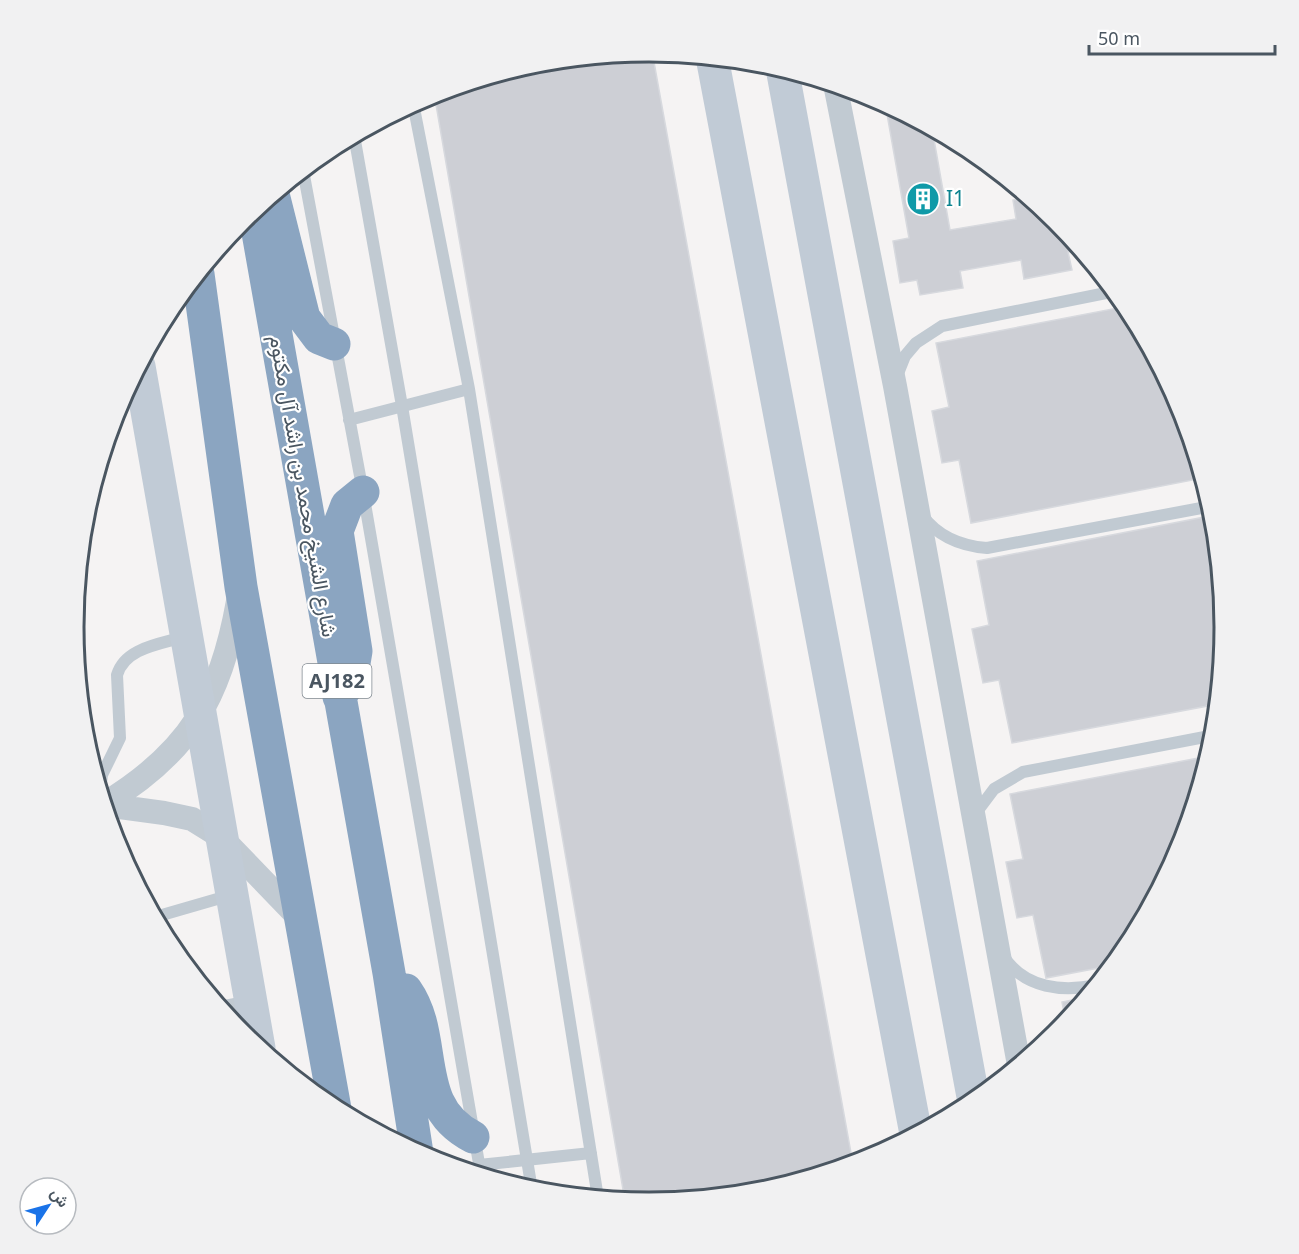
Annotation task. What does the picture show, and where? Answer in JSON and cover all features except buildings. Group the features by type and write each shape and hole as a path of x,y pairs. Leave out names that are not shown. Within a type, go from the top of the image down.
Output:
{"highway":[{"path":"275,204 304,318 320,338 334,344"},
{"name":"شارع الشيخ محمد بن راشد آل مكتوم","path":"256,221 389,973 415,1141"},
{"path":"199,285 240,586 332,1095"},
{"path":"339,697 351,681 356,651 337,531 347,505 363,492"},
{"path":"389,973 399,981 414,1003 440,1107 478,1159"}],"street":[{"path":"714,65 915,1126"},
{"path":"784,78 972,1091"},
{"path":"837,94 895,386 1017,1056"},
{"path":"137,393 188,636 232,895 235,1004 244,1021"},
{"path":"111,800 160,762 200,717 230,645 240,586"},
{"path":"113,806 192,819 221,837 300,919"}],"lane":[{"path":"415,113 470,389 597,1190"},
{"path":"356,144 402,406 530,1180"},
{"path":"305,178 363,492 478,1159 526,1160 591,1153"},
{"path":"895,386 905,356 928,333 942,326 1105,293"},
{"path":"349,420 470,389"},
{"path":"916,508 927,521 954,541 987,548 1202,508"},
{"path":"103,773 120,738 117,675 119,668 135,652 188,636"},
{"path":"974,817 994,789 1023,772 1204,737"},
{"path":"163,915 232,895"},
{"path":"997,947 1006,961 1033,982 1065,990 1085,988"}],"place":[{"name":"I1","path":"923,199"}]}
